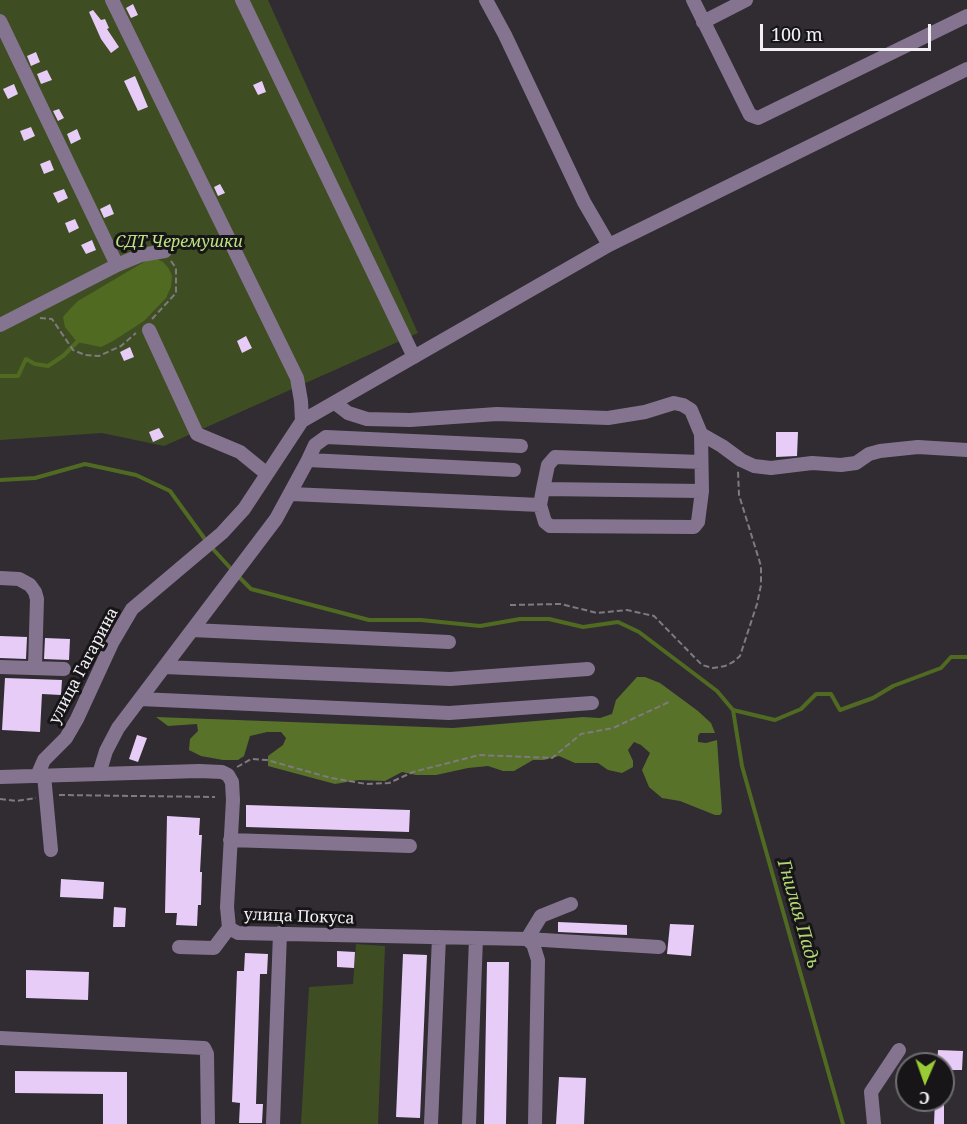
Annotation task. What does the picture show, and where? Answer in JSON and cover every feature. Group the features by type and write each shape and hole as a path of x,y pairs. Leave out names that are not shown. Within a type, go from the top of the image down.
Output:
{"street":[{"path":"112,0 297,378 302,421 609,245 967,69"},
{"path":"242,0 414,357"},
{"path":"486,0 505,35 584,202 609,245"},
{"path":"693,0 750,116 758,118 967,16"},
{"path":"704,22 746,0"},
{"path":"0,21 117,265"},
{"path":"1,321 17,317 117,265 141,255 165,251"},
{"path":"147,328 197,434 240,452 267,474"},
{"path":"335,403 348,413 367,419 410,420 496,414 608,418 645,412 674,404 691,410 701,434 702,491 698,522 694,527 550,526 545,522 540,505 548,465 555,457 701,462"},
{"name":"улица Гагарина","path":"41,776 44,760 66,738 112,643 132,609 222,533 244,509 302,421"},
{"path":"701,434 741,460 754,466 771,468 812,463 856,464 869,454 918,447 967,450"},
{"path":"99,774 105,752 118,728 276,519 315,445 326,437 521,446"},
{"path":"308,460 514,470"},
{"path":"543,489 702,491"},
{"path":"291,494 540,505"},
{"path":"0,578 19,579 30,585 35,592 37,599 35,667"},
{"path":"192,630 449,642"},
{"path":"0,667 64,669"},
{"path":"164,667 450,680 588,669"},
{"path":"140,699 449,713 592,703"},
{"path":"0,777 199,771 222,772 228,776"},
{"path":"41,776 46,796 51,850"},
{"name":"улица Покуса","path":"228,776 232,782 232,789 227,907 229,928 238,933 527,939 659,947"},
{"path":"230,840 410,846"},
{"path":"535,1124 538,960 533,944 527,939 541,916 571,904"},
{"path":"179,947 214,948 229,928"},
{"path":"273,1124 280,933"},
{"path":"431,1124 439,937"},
{"path":"469,1124 476,938"},
{"path":"0,1038 204,1048 207,1054 208,1124"},
{"path":"874,1124 871,1092 898,1050"}],"path":[{"path":"17,317 52,320 73,350 85,355 99,356 121,346 147,328 176,293 176,268 165,251"},
{"path":"510,605 561,604 597,613 627,610 654,616 702,664 713,668 733,662 740,656 761,585 761,566 739,495 737,477 741,460"},
{"path":"228,776 236,767 250,759 259,759 331,778 366,784 389,783 413,772 479,755 552,758 581,734 613,728 671,701"},
{"path":"0,799 16,801 46,796 215,797"}],"green space":[{"name":"СДТ Черемушки","path":"0,0 268,0 418,333 164,446 102,433 0,440"},
{"path":"356,944 385,946 378,1124 301,1124 309,987 353,984"}],"shaded area":[{"path":"149,259 163,262 169,269 172,276 171,287 166,298 144,321 101,347 77,342 65,327 63,317 78,301"},
{"path":"637,677 645,677 660,683 711,723 715,733 700,733 698,742 706,743 717,740 722,812 720,815 680,801 662,798 649,787 642,770 650,753 634,742 628,750 633,767 622,773 608,770 598,763 575,763 559,756 533,760 514,771 503,771 488,766 436,775 402,772 385,781 359,780 335,784 268,766 268,756 283,745 286,738 281,732 250,736 244,756 238,760 223,760 201,756 189,750 190,739 198,731 197,724 168,726 156,717 453,728 583,717 600,718 612,714 616,700"}],"building":[{"path":"133,4 138,15 131,18 126,8"},
{"path":"93,10 101,20 105,19 109,28 107,29 119,47 111,53 101,39 89,12"},
{"path":"36,52 40,62 31,66 27,56"},
{"path":"47,70 52,80 41,84 37,74"},
{"path":"135,76 148,107 138,111 124,81"},
{"path":"262,81 266,92 258,95 253,85"},
{"path":"14,84 18,94 8,99 3,89"},
{"path":"59,109 64,118 58,121 53,111"},
{"path":"31,127 35,136 24,141 20,131"},
{"path":"77,129 81,139 71,144 67,134"},
{"path":"50,160 54,170 44,174 40,164"},
{"path":"220,184 225,193 218,196 214,187"},
{"path":"64,189 68,198 58,203 53,193"},
{"path":"110,204 114,214 104,218 100,209"},
{"path":"75,219 79,228 69,233 65,223"},
{"path":"92,240 96,250 86,254 81,245"},
{"path":"246,336 252,348 242,353 237,341"},
{"path":"130,347 134,357 124,361 120,352"},
{"path":"159,428 164,437 153,442 149,432"},
{"path":"776,432 798,432 797,456 776,457"},
{"path":"0,636 27,637 26,659 0,658"},
{"path":"45,638 70,639 69,660 44,659"},
{"path":"5,678 62,680 61,695 42,694 40,732 2,730"},
{"path":"137,735 147,738 138,762 129,759"},
{"path":"246,805 410,810 409,832 246,827"},
{"path":"167,816 200,818 199,835 202,835 200,872 202,872 201,905 198,905 197,926 176,925 177,913 165,913"},
{"path":"61,879 104,882 103,899 60,897"},
{"path":"114,907 126,908 125,927 113,927"},
{"path":"558,922 627,925 627,935 558,932"},
{"path":"670,924 694,925 691,956 667,954"},
{"path":"337,951 355,952 354,968 337,967"},
{"path":"245,953 268,954 267,974 260,974 256,1104 263,1104 262,1123 239,1123 240,1103 232,1102 237,971 244,971"},
{"path":"403,954 427,955 420,1118 396,1117"},
{"path":"487,962 509,962 506,1124 484,1124"},
{"path":"26,970 89,972 88,1000 26,998"},
{"path":"938,1050 963,1051 962,1070 955,1070 955,1052 938,1052"},
{"path":"15,1071 127,1072 127,1124 103,1124 103,1094 15,1093"},
{"path":"559,1077 586,1078 584,1124 556,1124"},
{"path":"934,1112 944,1112 944,1124 934,1124"}],"waterway":[{"path":"0,376 18,376 26,359 35,364 48,366 63,356 77,342"},
{"path":"0,480 35,478 85,464 136,475 170,491 207,542"},
{"path":"212,548 233,571"},
{"path":"238,576 251,589 369,620 421,620 480,626 520,619 549,619 583,627 618,622 639,632 717,691 733,710 775,720 801,709 816,694 831,694 840,710 873,698 893,686 941,668 951,657 967,657"},
{"name":"Гнилая Падь","path":"733,710 742,766 843,1124"}]}
